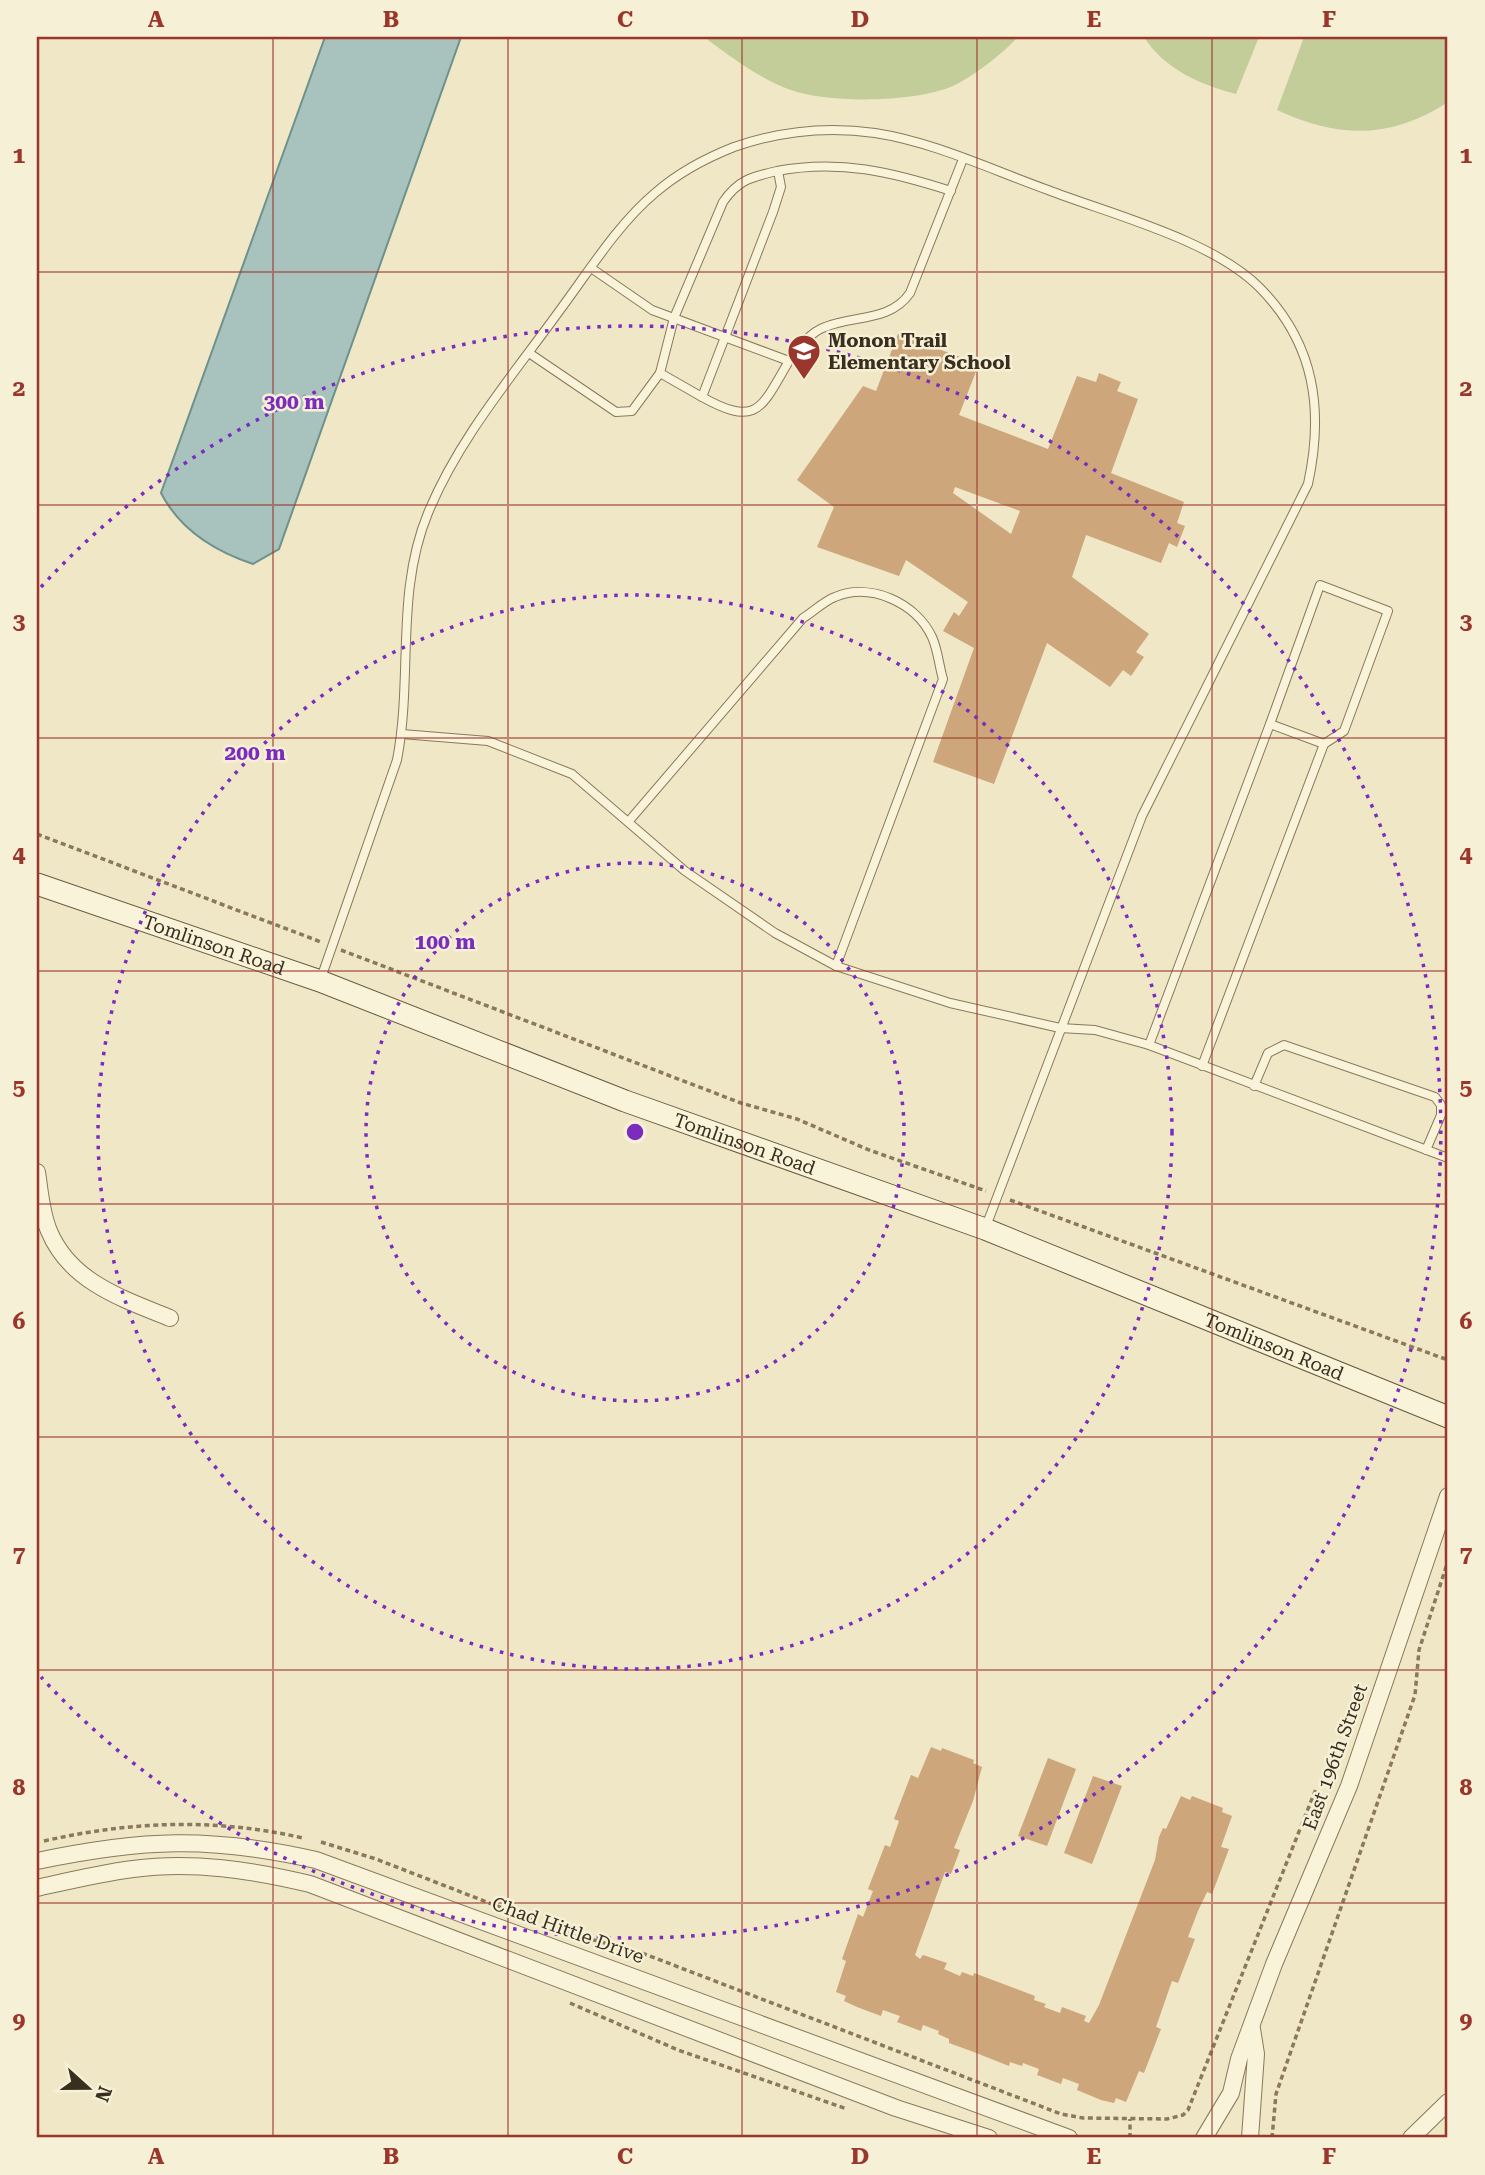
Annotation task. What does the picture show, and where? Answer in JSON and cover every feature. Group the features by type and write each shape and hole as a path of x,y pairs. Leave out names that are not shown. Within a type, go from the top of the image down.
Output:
{"street":[{"name":"Tomlinson Road","path":"37,884 320,981 625,1101 985,1229 1448,1417"},
{"path":"37,1172 49,1232 69,1263 80,1274 110,1293 170,1318"},
{"name":"East 196th Street","path":"1204,2138 1231,2093 1239,2059 1279,1952 1349,1786 1448,1496"},
{"name":"Chad Hittle Drive","path":"37,1861 99,1848 159,1841 263,1848 316,1860 1069,2138"},
{"path":"37,1888 133,1868 170,1867 217,1867 267,1873 310,1884 896,2108 989,2138"},
{"name":"East 196th Street","path":"1250,2138 1256,2054 1252,2029"},
{"path":"1411,2138 1448,2102"}],"lane":[{"path":"320,981 389,786 402,734 407,597 421,533 445,475 470,433 591,268 653,194 709,158 760,138 815,129 867,132 896,137 963,159 1195,246 1246,275 1271,300 1298,343 1308,367 1317,414 1317,436 1308,484 1142,816 985,1229"},
{"path":"660,373 722,408 743,413 763,405 789,362 810,337 823,327 883,314 901,306 910,293 963,159"},
{"path":"529,353 616,412 632,411 660,373 674,318 723,202 734,185 806,165 854,166 903,176 951,191"},
{"path":"702,397 773,212 781,187 778,171"},
{"path":"591,268 652,310 789,362"},
{"path":"1149,1045 1320,585 1388,611 1344,730 1324,744 1202,1066"},
{"path":"629,821 803,618 835,597 859,592 881,595 916,612 932,637 943,680 836,966"},
{"path":"1270,724 1324,744"},
{"path":"402,734 488,741 572,774 685,871 775,933 836,966 950,1003 1060,1028 1095,1030 1149,1045 1448,1158"},
{"path":"1254,1086 1268,1053 1284,1045 1435,1097 1441,1105 1441,1115 1426,1150"}],"path":[{"path":"37,834 741,1103 797,1119 869,1150 1448,1360"},
{"path":"1272,2138 1276,2094 1415,1695 1419,1650 1448,1561"},
{"path":"787,2009 1061,2114 1130,2119 1176,2118 1183,2115 1193,2102 1226,2011 1316,1789"},
{"path":"567,2001 655,2041 761,2079"},
{"path":"1130,2119 1130,2138"}],"green space":[{"path":"710,37 1018,37 975,73 943,90 900,98 851,99 808,95 791,90 748,68 708,40"},
{"path":"1144,37 1259,37 1236,94 1184,74 1162,58"},
{"path":"1304,37 1448,37 1448,102 1405,123 1364,131 1321,126 1277,110"}],"water":[{"path":"325,37 461,37 279,549 253,564 225,553 200,538 178,518 161,493"}],"building":[{"name":"Monon Trail Elementary School","path":"898,334 979,364 959,415 1048,449 1077,376 1096,382 1099,373 1121,382 1117,391 1138,399 1111,473 1184,502 1177,523 1185,526 1177,547 1169,543 1161,563 1086,535 1072,577 1149,634 1136,652 1144,657 1131,676 1123,670 1110,687 1047,643 994,784 933,762 974,648 943,631 954,612 959,616 968,602 906,560 899,576 817,547 834,507 797,480 863,386 876,391","holes":["955,487 1020,511 1011,534 953,493"]},
{"path":"931,1747 941,1751 942,1748 974,1760 973,1763 982,1767 973,1801 954,1848 960,1850 951,1874 945,1872 915,1955 920,1959 923,1955 947,1963 944,1969 960,1976 962,1972 973,1976 974,1973 1035,1996 1034,2000 1046,2004 1044,2007 1060,2013 1062,2007 1086,2016 1084,2021 1089,2023 1099,2005 1155,1860 1159,1837 1163,1828 1166,1829 1181,1796 1190,1800 1192,1796 1223,1808 1222,1812 1232,1816 1221,1847 1229,1849 1212,1894 1207,1892 1188,1937 1195,1939 1178,1983 1172,1981 1156,2027 1161,2029 1144,2073 1139,2071 1126,2102 1116,2098 1114,2103 1101,2100 1077,2090 1079,2084 1063,2078 1061,2084 1037,2075 1039,2069 1023,2063 1022,2066 1010,2062 1009,2066 949,2043 949,2039 938,2034 939,2031 923,2025 921,2031 897,2022 900,2016 883,2010 881,2016 857,2007 844,2001 846,1996 836,1992 846,1961 842,1959 858,1914 863,1917 873,1891 868,1889 885,1845 890,1847 899,1821 894,1819 911,1775 918,1778"},
{"path":"1048,1758 1076,1769 1047,1846 1018,1836"},
{"path":"1093,1776 1122,1786 1092,1864 1064,1853"}],"place":[{"name":"Monon Trail Elementary School","path":"804,381"}]}
